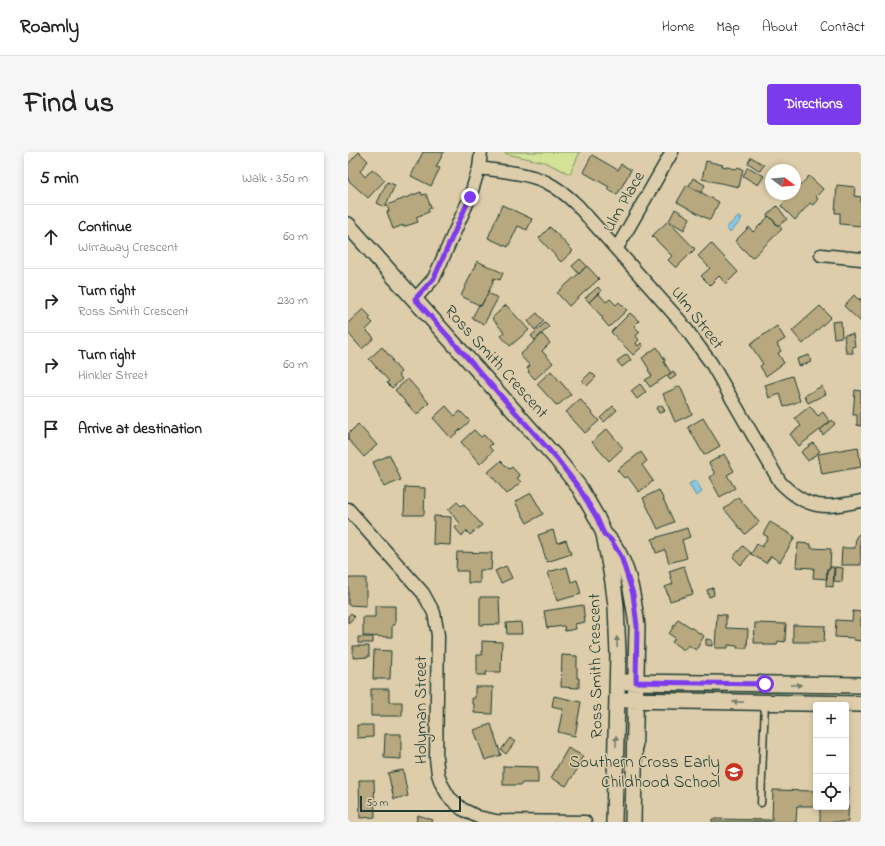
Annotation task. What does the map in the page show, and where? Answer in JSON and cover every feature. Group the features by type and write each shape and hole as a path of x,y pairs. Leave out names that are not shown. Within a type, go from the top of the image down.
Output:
{"street":[{"path":"415,299 434,278 470,197 479,168 482,152"},
{"name":"Ulm Place","path":"616,248 672,152"},
{"name":"Ulm Street","path":"479,168 526,176 546,182 564,192 578,206 681,322 711,364 780,482 792,494 807,502 824,506 841,505 861,501"},
{"name":"Ross Smith Crescent","path":"348,225 557,459 579,488 597,518 604,534 616,606 618,654 614,822"},
{"path":"822,255 861,259"},
{"name":"Holyman Street","path":"348,509 423,594 434,614 438,635 436,758 438,774 449,797 462,809 478,817 496,821 585,822"},
{"name":"Ross Smith Crescent","path":"604,534 611,540 621,556 633,594 637,626 633,822"},
{"path":"617,681 861,685"},
{"path":"765,684 765,702"},
{"path":"617,700 861,704"}],"lane":[{"path":"761,803 765,702"}],"green space":[{"path":"503,152 580,152 570,174 544,162"}],"water":[{"path":"738,217 742,218 740,220 741,221 730,232 726,228"},
{"path":"696,480 702,492 696,496 689,484"}],"building":[{"path":"359,152 368,161 360,171 365,177 372,169 385,180 368,198 348,180 348,164"},
{"path":"423,152 444,152 436,167 440,168 431,186 411,176"},
{"path":"592,155 618,170 621,164 631,170 617,195 607,189 609,187 583,172"},
{"path":"751,157 764,165 760,171 748,163"},
{"path":"706,161 723,165 722,166 736,169 738,167 743,169 739,187 702,179"},
{"path":"748,167 764,176 758,185 743,176"},
{"path":"809,176 823,189 816,197 818,199 813,205 810,203 795,220 781,206 786,200 801,200 801,185"},
{"path":"693,178 705,185 701,193 689,186"},
{"path":"387,182 395,185 385,207 377,203"},
{"path":"687,185 719,202 710,220 677,202"},
{"path":"837,185 855,187 854,196 861,197 861,226 840,224 840,213 835,213"},
{"path":"421,192 422,195 426,194 431,208 428,209 429,212 416,217 418,222 393,229 387,212 389,211 387,205"},
{"path":"502,205 532,219 527,230 518,226 508,247 488,238"},
{"path":"777,206 787,219 778,226 767,215"},
{"path":"675,209 690,218 684,230 669,221"},
{"path":"769,216 782,229 752,258 735,241 749,227 753,232"},
{"path":"668,221 695,249 676,268 668,260 672,256 652,236"},
{"path":"550,227 573,251 561,262 539,238"},
{"path":"711,243 738,272 726,284 719,276 710,285 701,276 710,268 698,256"},
{"path":"580,259 587,266 579,274 572,266"},
{"path":"477,261 503,273 500,280 494,278 481,306 461,296"},
{"path":"587,266 599,279 569,306 557,293"},
{"path":"598,287 601,291 589,302 585,298"},
{"path":"488,293 498,298 484,324 472,318"},
{"path":"598,293 606,302 610,299 616,305 619,302 627,310 609,327 589,302"},
{"path":"854,295 859,300 860,298 861,299 861,322 844,306"},
{"path":"506,305 529,330 510,346 501,336 504,332 492,318"},
{"path":"820,306 831,317 803,344 792,331"},
{"path":"363,309 371,317 369,319 373,323 366,330 374,338 362,349 348,333 348,323"},
{"path":"537,313 544,321 535,330 528,321"},
{"path":"630,313 639,321 634,326 640,332 636,336 639,340 636,343 638,346 641,343 643,346 633,355 611,332"},
{"path":"841,321 842,337 834,338 832,322"},
{"path":"545,323 549,327 535,340 531,336"},
{"path":"777,326 785,339 777,344 781,351 778,353 784,363 766,376 760,366 763,364 750,344"},
{"path":"542,334 550,343 542,351 553,363 535,379 528,372 529,371 527,368 530,366 520,355"},
{"path":"853,334 855,346 852,347 853,353 846,353 844,335"},
{"path":"382,347 401,372 398,375 402,379 392,388 387,383 389,381 369,359"},
{"path":"657,347 671,373 650,387 645,380 652,376 642,358"},
{"path":"627,354 631,360 622,367 617,361"},
{"path":"809,355 811,362 799,366 797,359"},
{"path":"551,371 571,394 557,406 537,384"},
{"path":"673,371 676,376 670,380 667,376"},
{"path":"591,372 596,377 587,386 582,381"},
{"path":"792,376 800,401 784,407 780,394 769,398 765,385"},
{"path":"408,379 429,403 417,415 395,390"},
{"path":"640,384 646,392 637,399 631,391"},
{"path":"680,386 692,414 675,422 663,394"},
{"path":"822,386 826,394 808,403 804,396"},
{"path":"855,390 861,391 861,426 857,425 857,415 853,415"},
{"path":"580,399 599,421 585,433 566,412"},
{"path":"662,405 665,411 659,413 656,408"},
{"path":"446,406 455,416 460,411 470,421 451,438 433,418"},
{"path":"613,406 617,410 604,422 600,418"},
{"path":"810,406 818,416 823,412 830,422 799,446 790,434 801,426 795,418"},
{"path":"703,418 720,446 704,455 688,427"},
{"path":"832,420 835,424 823,435 820,430"},
{"path":"358,424 377,445 364,457 348,439 348,434"},
{"path":"607,429 623,448 609,461 592,442"},
{"path":"474,430 481,437 484,435 492,444 489,447 493,451 480,464 461,442"},
{"path":"813,443 820,451 808,461 801,452"},
{"path":"858,447 861,467 822,474 818,454"},
{"path":"641,452 647,461 642,465 653,481 639,492 627,476 624,478 617,470"},
{"path":"724,454 734,471 727,475 735,488 720,497 709,477 715,474 709,463"},
{"path":"390,455 401,480 384,487 373,462"},
{"path":"501,461 509,469 512,467 520,476 517,478 521,482 507,494 488,472"},
{"path":"405,487 425,488 424,515 404,515"},
{"path":"659,490 674,522 658,529 643,498"},
{"path":"531,493 543,514 527,523 515,502"},
{"path":"738,497 759,522 745,534 724,509"},
{"path":"457,502 461,506 463,504 482,525 470,535 466,531 462,536 455,528 460,523 448,510"},
{"path":"434,516 451,517 450,545 433,544"},
{"path":"770,522 795,537 780,562 771,556 766,563 751,554 757,544 762,547 768,537 763,534"},
{"path":"687,528 690,537 682,540 687,558 669,563 665,550 656,553 652,539"},
{"path":"553,530 557,543 566,540 571,554 547,562 538,535"},
{"path":"860,533 861,565 841,565 842,548 855,548 856,537"},
{"path":"798,543 811,544 811,548 831,549 830,569 827,569 827,579 813,578 814,568 796,567"},
{"path":"743,546 751,553 741,565 733,557"},
{"path":"457,552 492,553 491,570 480,570 480,583 468,583 468,571 456,571"},
{"path":"506,566 512,578 501,583 495,571"},
{"path":"684,566 693,594 670,601 665,587 673,584 669,571"},
{"path":"567,567 571,582 577,580 581,594 557,601 548,572"},
{"path":"830,567 834,567 833,587 826,586 827,569 830,569"},
{"path":"835,567 843,568 842,582 834,581"},
{"path":"348,578 366,578 366,606 348,605"},
{"path":"713,588 714,595 709,597 707,590"},
{"path":"480,597 499,597 500,624 480,625"},
{"path":"583,605 585,622 575,624 576,629 565,631 564,626 547,628 544,611"},
{"path":"375,606 395,606 395,625 392,625 392,637 363,636 363,617 375,617"},
{"path":"853,611 861,612 861,641 854,640 854,638 835,637 836,620 852,621"},
{"path":"351,613 355,617 348,623 348,616"},
{"path":"717,614 726,615 726,628 748,629 747,648 737,648 737,646 728,645 728,648 715,648"},
{"path":"678,619 704,636 696,650 688,645 684,650 672,642 675,638 669,634"},
{"path":"521,622 522,634 507,634 506,623"},
{"path":"755,623 786,624 785,642 778,641 777,645 754,643"},
{"path":"793,625 825,626 824,642 793,642"},
{"path":"358,637 373,637 373,643 358,643"},
{"path":"706,639 712,640 712,646 706,645"},
{"path":"482,641 502,642 501,672 486,672 486,675 477,675 477,655 482,655"},
{"path":"353,646 369,646 369,657 353,658"},
{"path":"374,650 391,651 390,679 373,679"},
{"path":"562,655 577,656 577,678 579,678 579,688 561,687"},
{"path":"475,687 493,687 492,714 474,713 472,698 475,698"},
{"path":"371,689 389,689 389,702 402,702 402,716 371,716"},
{"path":"554,696 581,702 575,736 558,732 563,709 552,706"},
{"path":"491,724 501,755 485,760 474,730"},
{"path":"357,725 373,725 373,737 357,738"},
{"path":"385,734 401,734 401,759 384,758"},
{"path":"510,738 515,742 506,754 501,750"},
{"path":"568,748 583,756 579,763 581,764 566,786 551,778"},
{"path":"503,766 538,767 538,783 503,785"},
{"path":"403,770 408,796 394,799 388,773"},
{"path":"359,780 374,780 375,817 360,818"},
{"path":"773,790 813,791 813,806 797,806 796,822 712,822 712,819 772,820"},
{"path":"820,810 848,810 848,822 820,822"},
{"path":"418,815 433,820 432,822 416,822"}],"place":[{"name":"Southern Cross Early Childhood School","path":"734,772"}],"route":[{"path":"470,197 434,278 415,299 557,459 579,488 597,518 604,534 611,540 621,556 633,594 637,626 636,682 765,684"}]}
